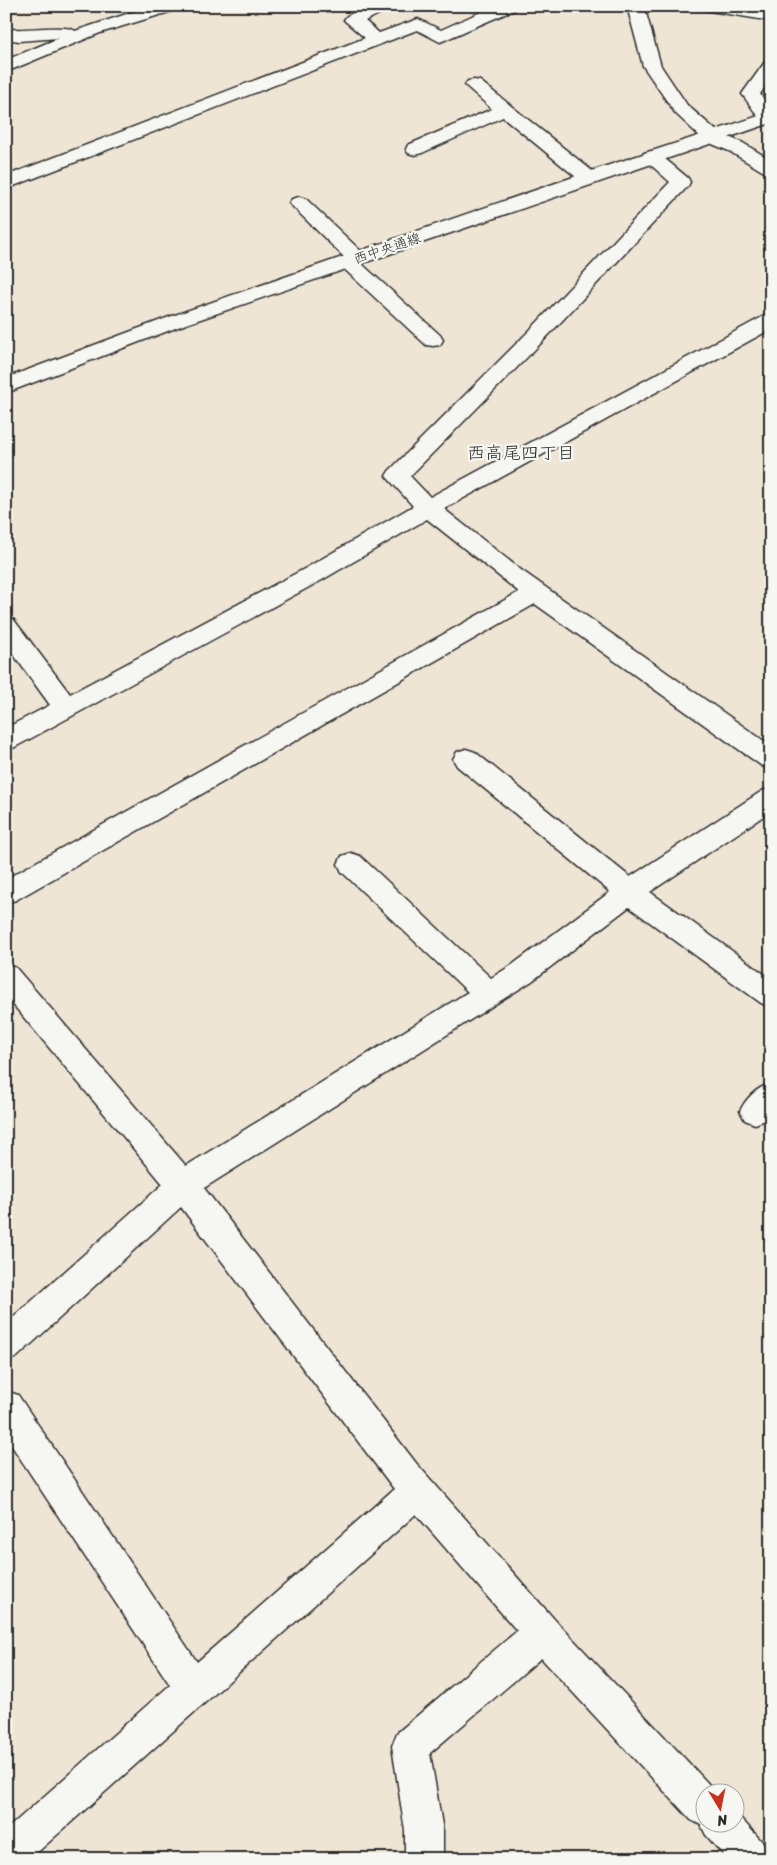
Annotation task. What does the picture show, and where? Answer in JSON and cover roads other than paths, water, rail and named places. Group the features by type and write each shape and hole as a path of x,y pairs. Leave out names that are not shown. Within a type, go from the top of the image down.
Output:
{"street":[{"path":"6,67 94,29 170,6"},
{"path":"376,39 353,20 380,6"},
{"path":"6,183 418,24 440,37 508,6"},
{"path":"635,6 652,66 681,109 712,137 736,147 771,168"},
{"path":"710,6 771,16"},
{"path":"6,34 19,36 94,29"},
{"path":"769,117 751,94 771,66"},
{"path":"474,86 589,178"},
{"path":"415,150 504,110"},
{"name":"西中央通線","path":"6,386 179,320 769,117"},
{"path":"651,157 681,182 538,335 397,476 428,508 513,576 771,759"},
{"path":"771,178 769,180 771,182"},
{"path":"299,203 432,340"},
{"path":"6,740 314,574 428,508 771,320"},
{"path":"6,892 537,592"},
{"path":"6,626 66,708"},
{"path":"466,759 629,892 771,995"},
{"path":"6,1346 183,1185 522,973 629,892 771,798"},
{"path":"351,864 488,994"},
{"path":"6,976 183,1185 418,1490 542,1633 694,1796"},
{"path":"6,1407 194,1689"},
{"path":"6,1855 418,1490"},
{"path":"424,1859 424,1831 410,1746 542,1633"},
{"path":"728,1832 754,1859"}],"district":[{"name":"西高尾四丁目","path":"521,453"}]}
